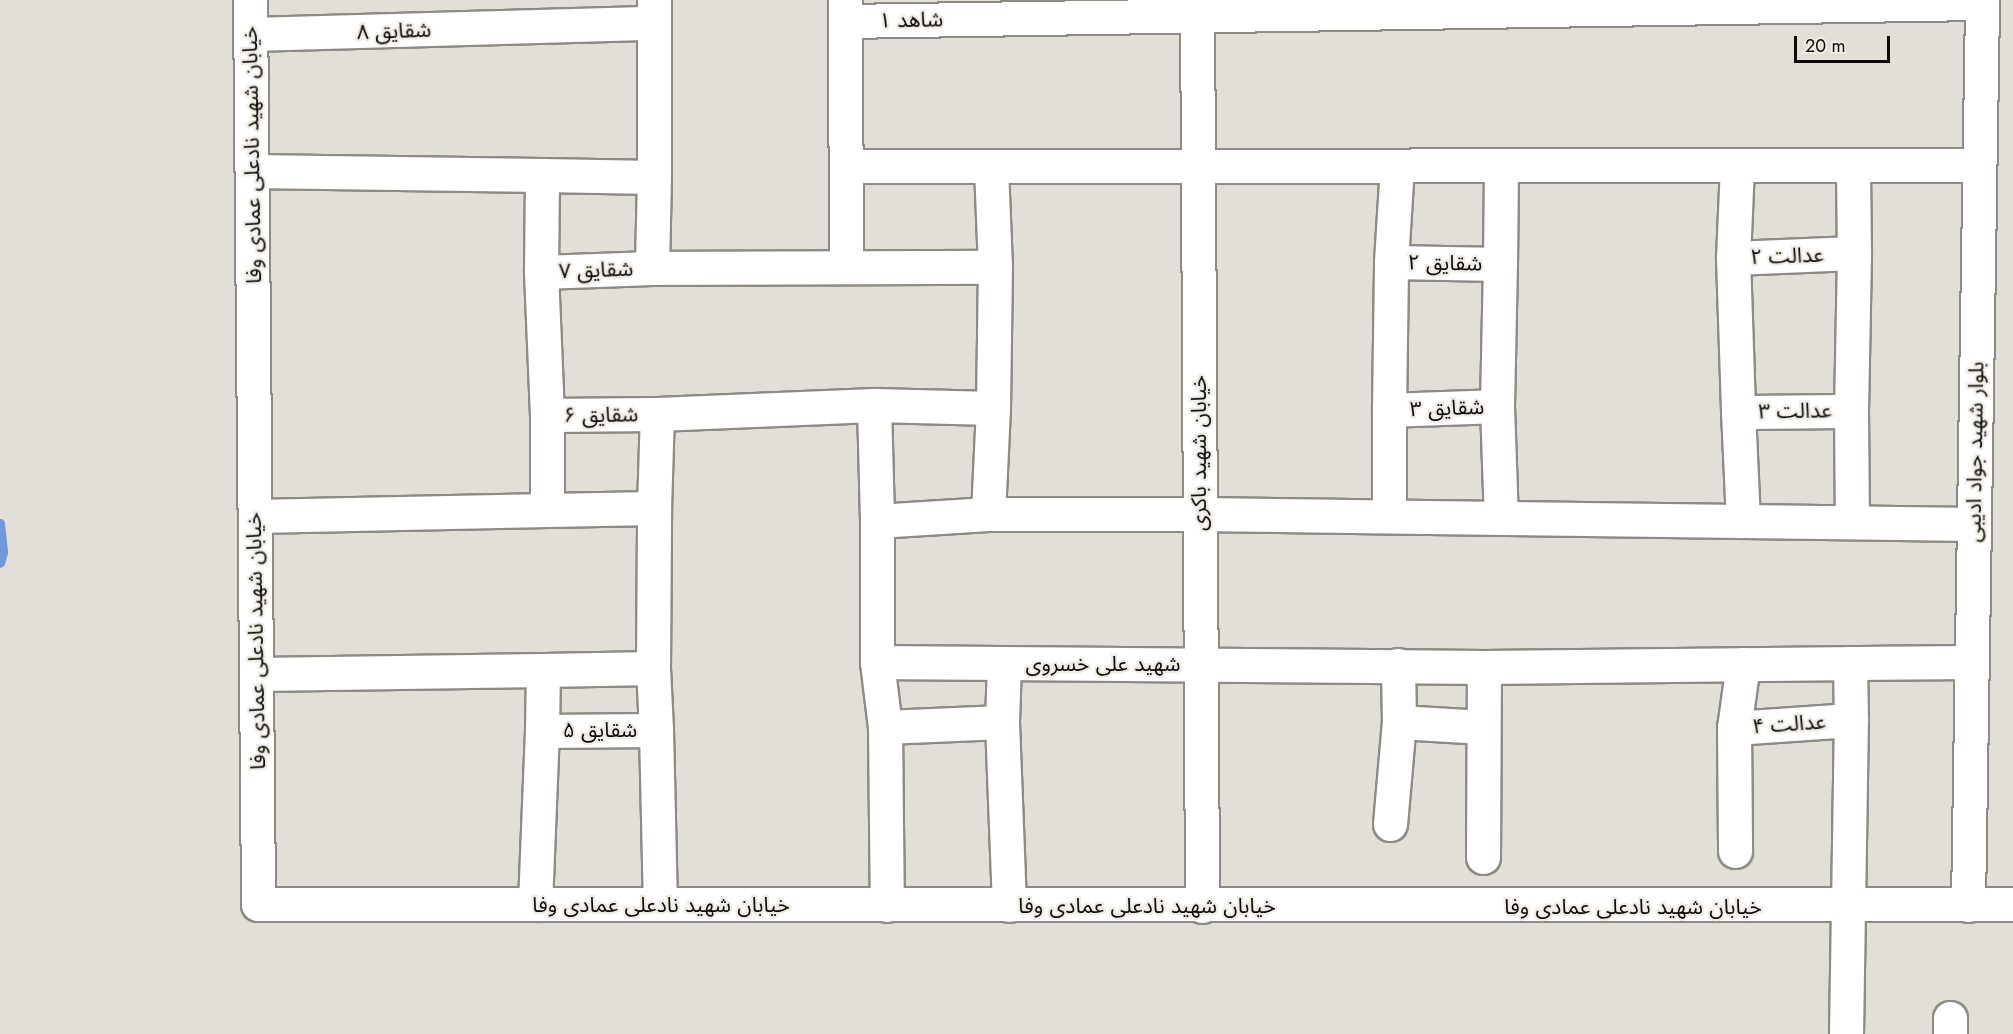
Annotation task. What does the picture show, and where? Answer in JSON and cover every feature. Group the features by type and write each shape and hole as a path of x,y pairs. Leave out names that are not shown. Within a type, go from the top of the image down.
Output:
{"street":[{"name":"خیابان شهید نادعلی عمادی وفا","path":"250,0 258,904 1849,907 2013,904"},
{"name":"شاهد ۱","path":"845,10 1982,2"},
{"name":"بلوار شهید جواد ادیبی","path":"1968,905 1982,2"},
{"name":"خیابان شهید باکری","path":"1197,8 1202,906"},
{"path":"845,10 846,267"},
{"name":"شقایق ۸","path":"250,34 538,13 654,12"},
{"name":"شقایق ۷","path":"542,175 541,272 652,268 654,12"},
{"path":"846,166 1979,165"},
{"name":"شقایق ۲","path":"1397,166 1391,262 1500,264 1501,166"},
{"name":"عدالت ۲","path":"1737,166 1733,258 1854,253 1854,166"},
{"path":"988,514 993,408 994,267 991,167"},
{"path":"252,171 654,177"},
{"path":"1851,411 1854,253"},
{"path":"1733,258 1738,412"},
{"path":"1389,410 1391,262"},
{"path":"1497,406 1500,264"},
{"path":"652,268 994,267"},
{"path":"541,272 547,415"},
{"path":"657,414 874,405 993,408"},
{"path":"874,405 877,662 885,727 886,905"},
{"name":"شقایق ۳","path":"1389,516 1389,410 1497,406 1501,518"},
{"name":"عدالت ۳","path":"1743,521 1738,412 1851,411 1852,522"},
{"name":"شقایق ۶","path":"547,510 547,415 657,414 653,668"},
{"path":"255,516 654,508"},
{"path":"877,521 988,514 1200,514 1974,524"},
{"name":"شهید علی خسروی","path":"877,662 1484,667 1743,664"},
{"path":"1743,664 1972,662"},
{"name":"عدالت ۴","path":"1743,664 1734,728 1851,720 1850,663"},
{"name":"شهید علی خسروی","path":"1004,664 1002,722 1010,905"},
{"path":"1390,824 1399,722 1398,665"},
{"path":"1483,857 1484,667"},
{"path":"256,674 653,668"},
{"name":"شقایق ۵","path":"543,670 542,731 656,730 653,668"},
{"path":"1846,1034 1851,720"},
{"path":"885,727 1002,722"},
{"path":"1399,722 1483,727"},
{"path":"1734,728 1735,851"},
{"path":"656,730 660,904"},
{"path":"535,904 542,731"}],"waterway":[{"path":"0,523 3,552 0,563"}]}
